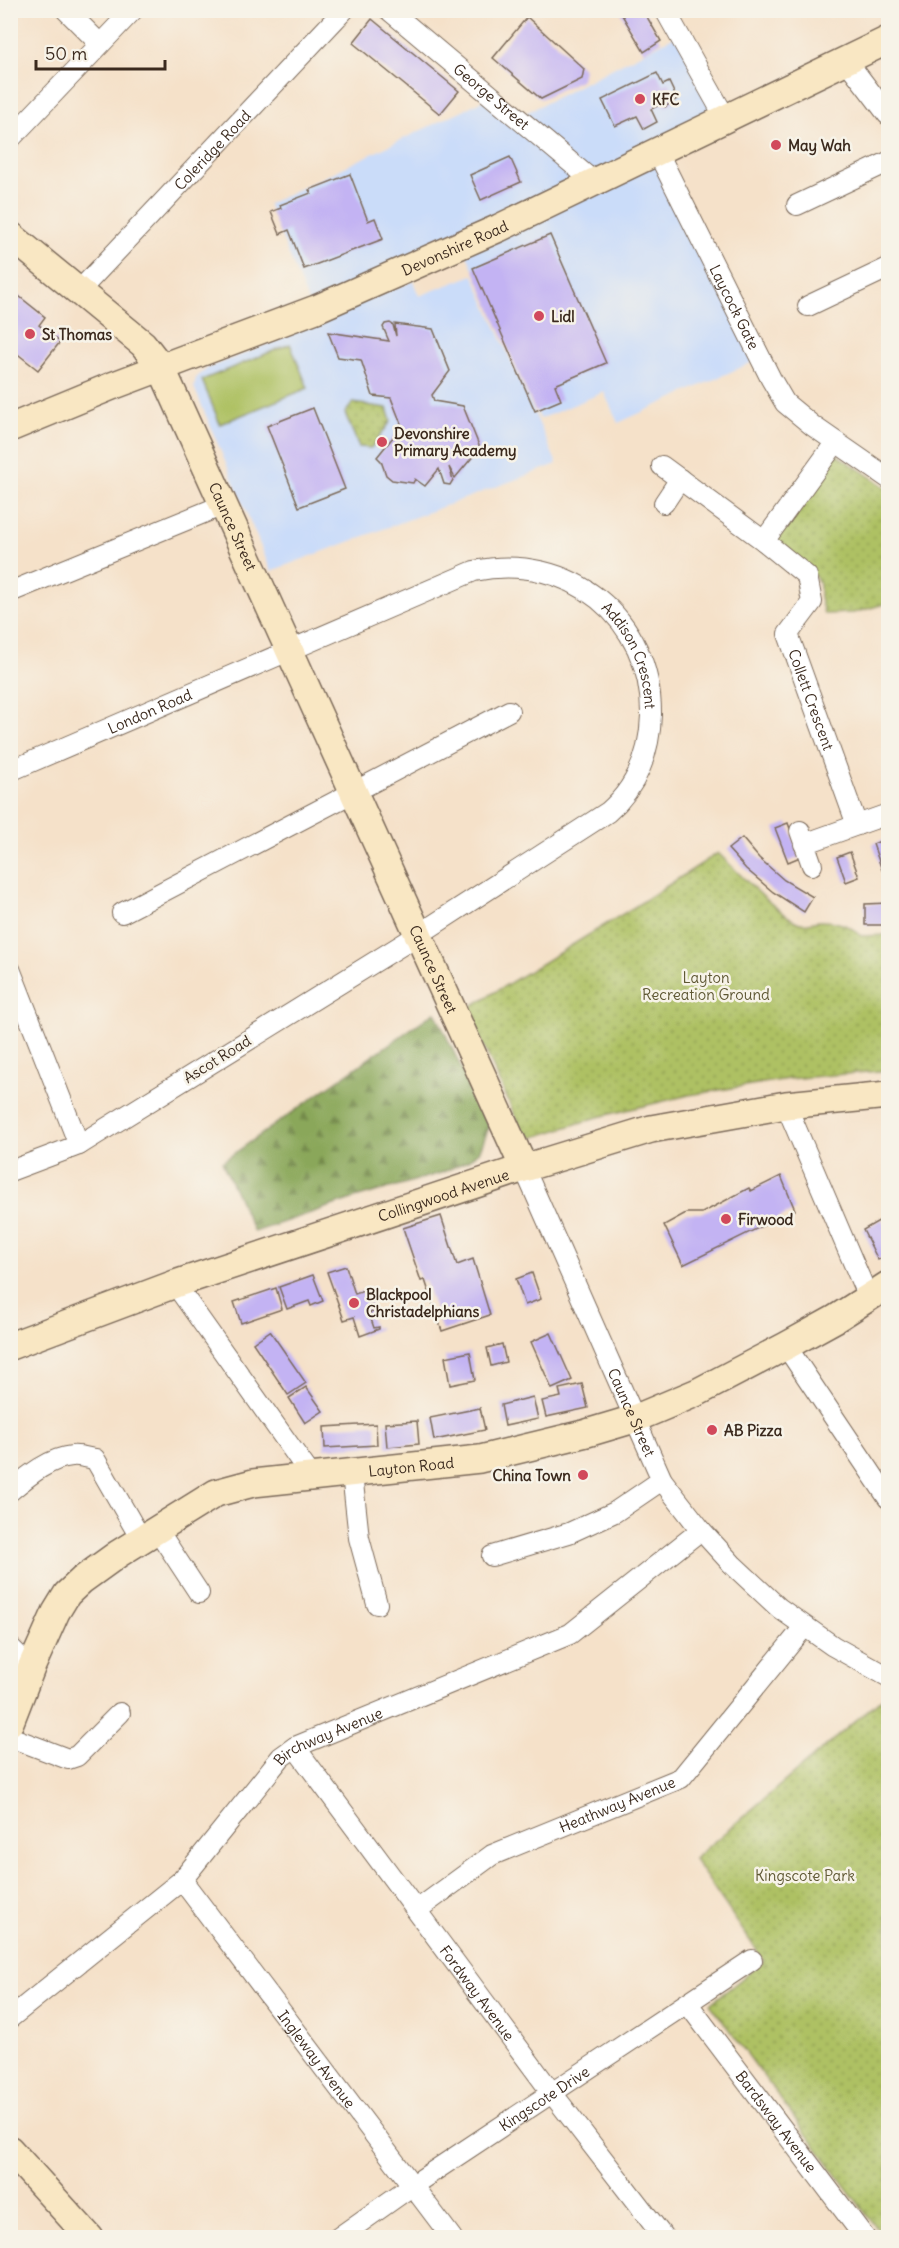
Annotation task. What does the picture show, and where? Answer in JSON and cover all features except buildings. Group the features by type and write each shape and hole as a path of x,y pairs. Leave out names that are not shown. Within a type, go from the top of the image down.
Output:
{"street":[{"path":"66,10 100,44"},
{"path":"10,139 133,10"},
{"name":"Coleridge Road","path":"79,291 344,10"},
{"name":"George Street","path":"389,10 594,182"},
{"path":"665,10 726,119"},
{"name":"Devonshire Road","path":"10,428 316,309 500,228 888,40"},
{"path":"846,60 888,115"},
{"name":"Laycock Gate","path":"658,153 785,403 836,442 888,477"},
{"path":"797,205 888,162"},
{"name":"Caunce Street","path":"10,235 143,344 161,368 524,1168 662,1480 701,1530 758,1588 804,1627 887,1676"},
{"path":"808,306 888,268"},
{"path":"662,466 764,541 836,442"},
{"path":"664,503 680,479"},
{"path":"10,592 223,505"},
{"name":"Collett Crescent","path":"764,541 807,576 812,602 788,634 857,825"},
{"name":"Addison Crescent","path":"288,650 474,571 494,567 517,567 538,571 578,585 611,608 635,644 644,664 649,685 650,727 648,748 633,784 622,800 608,812 418,935"},
{"name":"London Road","path":"10,771 288,650"},
{"path":"122,913 509,711"},
{"path":"812,866 802,837 857,825 888,814"},
{"name":"Ascot Road","path":"10,1171 79,1145 418,935"},
{"path":"11,970 79,1145"},
{"name":"Collingwood Avenue","path":"10,1346 175,1284 524,1168 651,1129 786,1105 888,1095"},
{"path":"786,1105 878,1291"},
{"path":"175,1284 312,1477"},
{"name":"Layton Road","path":"10,1722 31,1668 56,1612 67,1594 96,1570 206,1497 227,1488 480,1459 634,1419 698,1392 786,1346 878,1291"},
{"path":"786,1346 888,1498"},
{"path":"10,1491 33,1472 51,1463 72,1456 95,1459 149,1534 199,1593"},
{"path":"352,1474 360,1538 377,1604"},
{"path":"492,1556 569,1533 615,1512 662,1480"},
{"name":"Birchway Avenue","path":"10,2018 182,1880 281,1757 295,1747 570,1634 701,1530"},
{"name":"Heathway Avenue","path":"417,1910 492,1855 681,1779 804,1627"},
{"path":"10,1647 31,1668"},
{"path":"10,1737 68,1759 77,1756 120,1713"},
{"name":"Fordway Avenue","path":"295,1747 552,2093 664,2238"},
{"name":"Ingleway Avenue","path":"182,1880 452,2238"},
{"name":"Kingscote Drive","path":"338,2238 413,2185 752,1960"},
{"name":"Bardsway Avenue","path":"688,2004 865,2238"},
{"path":"10,2150 90,2238"}],"shaded area":[{"path":"679,34 726,119 654,152 757,360 618,423 604,392 540,419 462,244 312,311 268,204 492,96 518,117"},
{"name":"Devonshire Primary Academy","path":"473,275 557,464 271,571 194,387 196,378 208,368 276,341 309,323 413,281 419,296"}],"green space":[{"path":"290,344 308,388 220,424 202,380"},
{"path":"353,403 387,408 391,421 371,448 359,447 345,413"},
{"path":"836,454 888,489 888,603 853,613 824,614 820,584 811,570 774,540"},
{"name":"Layton Recreation Ground","path":"718,853 764,898 795,921 839,923 848,926 861,936 888,935 888,1071 788,1079 689,1095 598,1117 532,1138 521,1129 467,1009"},
{"path":"435,1012 489,1127 480,1150 469,1160 441,1173 355,1198 254,1232 222,1162"},
{"name":"Kingscote Park","path":"888,1693 888,2237 883,2237 710,2004 764,1961 694,1859"}],"place":[{"name":"KFC","path":"640,99"},
{"name":"May Wah","path":"776,145"},
{"name":"Lidl","path":"539,316"},
{"name":"St Thomas","path":"30,334"},
{"name":"Devonshire Primary Academy","path":"382,442"},
{"name":"Firwood","path":"726,1219"},
{"name":"Blackpool Christadelphians","path":"354,1303"},
{"name":"AB Pizza","path":"712,1430"},
{"name":"China Town","path":"583,1475"}]}
